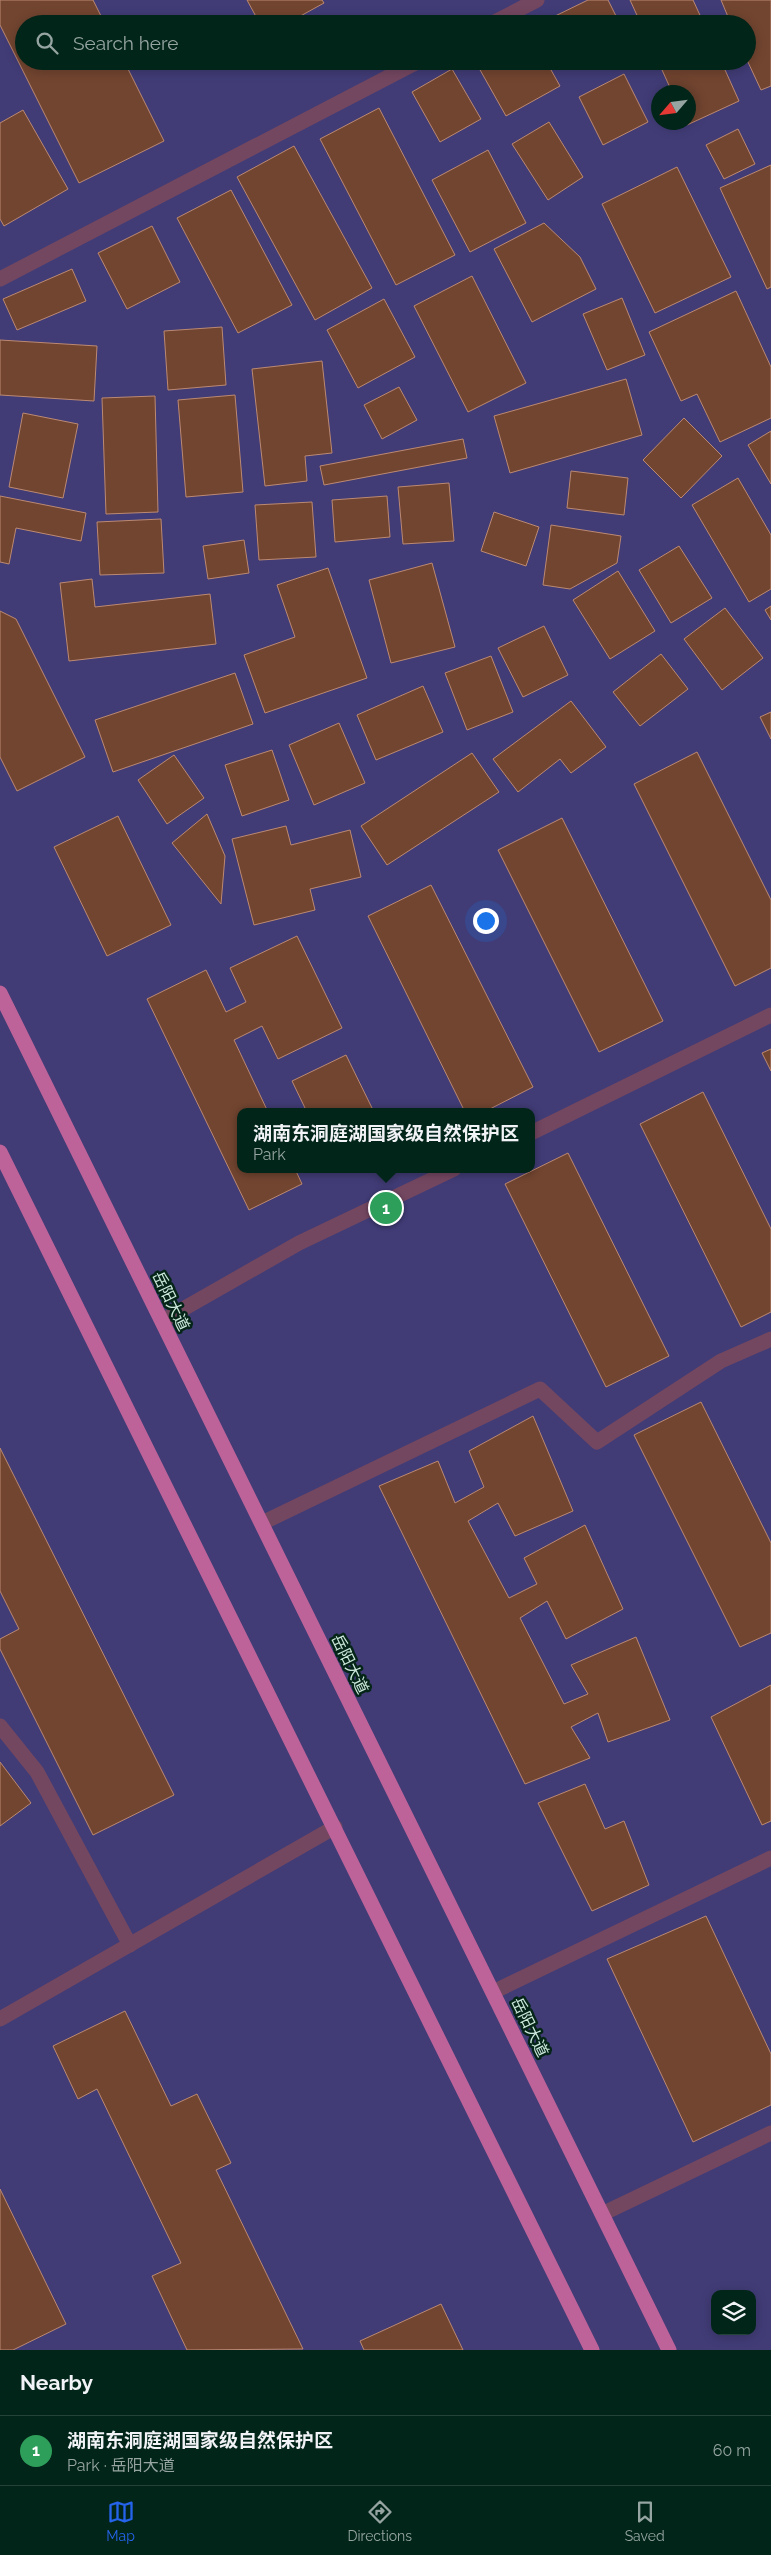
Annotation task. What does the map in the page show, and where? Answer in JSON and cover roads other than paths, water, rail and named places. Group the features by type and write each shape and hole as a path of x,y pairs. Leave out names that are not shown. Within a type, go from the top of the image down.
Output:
{"main road":[{"name":"岳阳大道","path":"0,993 670,2350"},
{"path":"0,1152 592,2350"}],"street":[{"path":"508,15 536,0"},
{"path":"0,279 402,70"},
{"path":"535,1131 771,1016"},
{"path":"162,1321 299,1243 446,1173"},
{"path":"262,1523 540,1389 597,1442 722,1361 771,1338"},
{"path":"0,1726 37,1772 130,1945"},
{"path":"0,2019 335,1827"},
{"path":"493,1992 771,1858"},
{"path":"602,2214 771,2133"}],"place":[{"name":"湖南东洞庭湖国家级自然保护区","path":"386,1208"}]}
